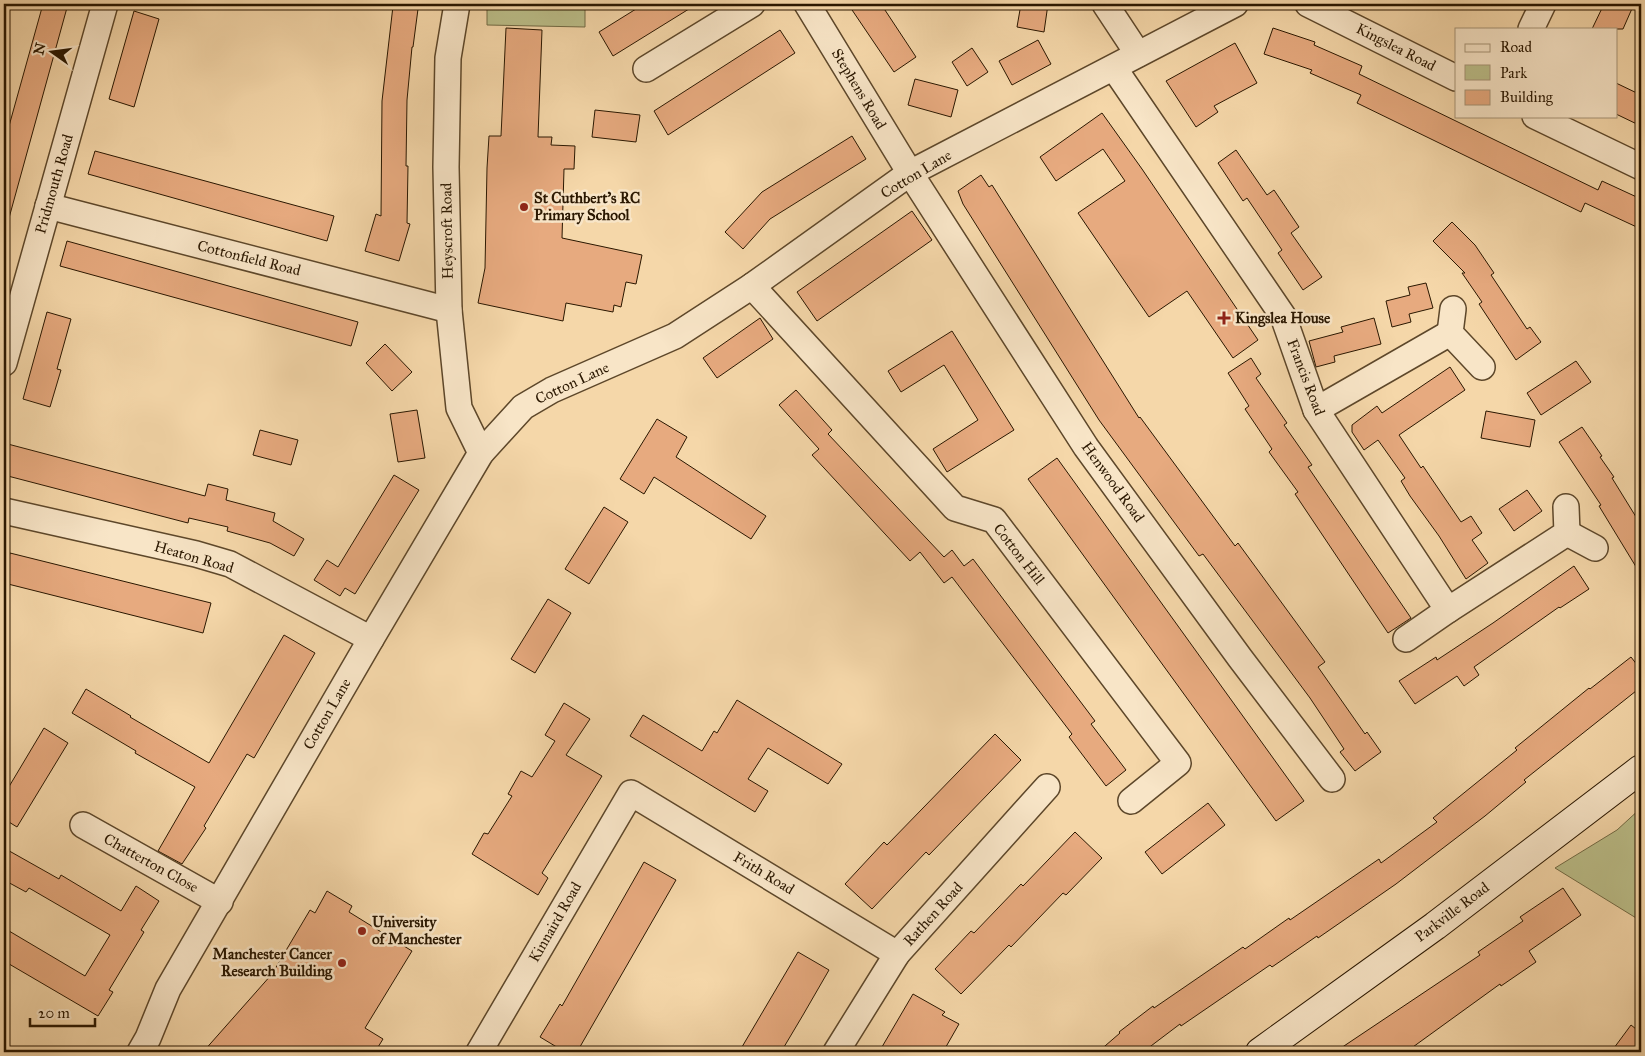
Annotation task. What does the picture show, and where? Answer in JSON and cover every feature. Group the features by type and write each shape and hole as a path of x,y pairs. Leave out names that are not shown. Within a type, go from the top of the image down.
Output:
{"street":[{"name":"Pridmouth Road","path":"4,364 105,4"},
{"name":"Heyscroft Road","path":"458,4 448,58 446,167 449,310 459,408 481,453"},
{"path":"646,69 752,4"},
{"name":"Stephens Road","path":"807,4 910,173"},
{"path":"1106,4 1138,54 1236,4"},
{"name":"Kingslea Road","path":"1308,4 1455,78"},
{"path":"1531,28 1543,4"},
{"name":"Cotton Lane","path":"140,1052 148,1038 168,988 481,453 522,407 552,390 675,336 752,286 910,173 1138,54"},
{"name":"Francis Road","path":"1114,68 1283,316 1316,410 1448,610"},
{"path":"1539,118 1641,167"},
{"name":"Henwood Road","path":"910,173 1086,447 1240,658 1332,779"},
{"name":"Cottonfield Road","path":"48,206 449,310"},
{"name":"Cotton Hill","path":"752,286 956,508 994,520 1148,721 1178,763 1131,802"},
{"path":"1316,410 1451,321 1482,367"},
{"path":"1566,507 1567,533"},
{"name":"Heaton Road","path":"4,511 196,554 230,564 371,639"},
{"path":"1406,639 1567,533"},
{"path":"1567,533 1595,548"},
{"name":"Parkville Road","path":"1260,1052 1435,926 1641,769"},
{"name":"Rathen Road","path":"836,1052 897,954 1047,787"},
{"name":"Frith Road","path":"631,793 897,954"},
{"name":"Kinnaird Road","path":"479,1052 631,793"},
{"name":"Chatterton Close","path":"83,825 220,902"}],"green space":[{"path":"487,4 585,4 585,27 487,25"},
{"path":"1641,808 1641,921 1555,868 1617,830"}],"building":[{"path":"43,4 68,4 9,218 4,218 4,144"},
{"path":"644,4 697,4 613,56 599,32"},
{"path":"848,4 881,4 916,57 894,72"},
{"path":"1021,4 1048,4 1044,32 1017,27"},
{"path":"1604,4 1634,4 1623,29 1592,28"},
{"path":"393,6 418,9 407,100 407,223 410,224 399,261 365,251 376,214 381,216 382,101"},
{"path":"134,11 159,19 134,107 109,99"},
{"path":"506,28 542,30 538,137 552,137 551,145 575,146 574,169 564,169 562,238 642,255 636,284 626,282 621,307 614,305 613,312 566,303 563,321 478,303 485,268 489,136 501,136"},
{"path":"1273,28 1315,42 1314,45 1362,66 1359,74 1598,190 1602,181 1641,199 1641,229 1585,203 1581,212 1357,103 1361,95 1310,73 1312,70 1264,54"},
{"path":"780,30 795,53 668,135 654,111"},
{"path":"1038,40 1051,64 1012,85 999,61"},
{"path":"1235,43 1257,83 1214,106 1218,112 1196,127 1166,81"},
{"path":"972,48 988,72 967,86 952,62"},
{"path":"915,79 958,90 951,117 908,105"},
{"path":"1618,84 1641,95 1641,126 1618,115"},
{"path":"595,110 640,115 636,142 592,137"},
{"path":"1102,113 1258,340 1233,358 1187,291 1149,317 1078,213 1125,181 1103,149 1056,181 1040,157"},
{"path":"852,136 866,159 770,219 743,249 725,232 762,192"},
{"path":"1236,150 1267,195 1274,190 1299,227 1291,233 1322,277 1303,290 1278,253 1282,250 1247,198 1243,201 1218,163"},
{"path":"95,151 334,216 327,241 88,174"},
{"path":"981,175 989,187 992,185 1139,418 1235,546 1238,543 1325,662 1318,667 1365,734 1367,732 1381,752 1355,771 1340,752 1344,749 1310,698 1203,554 1199,556 1099,420 963,204 958,191"},
{"path":"912,211 932,240 817,321 797,292"},
{"path":"1452,222 1475,245 1494,273 1491,275 1527,329 1530,327 1541,342 1516,360 1479,304 1482,302 1462,273 1465,273 1433,241"},
{"path":"67,241 358,322 351,346 60,266"},
{"path":"1426,283 1433,308 1409,314 1411,322 1392,327 1386,301 1410,295 1408,287"},
{"path":"47,312 71,319 57,369 61,370 50,407 23,399"},
{"path":"760,318 773,339 717,378 703,358"},
{"path":"1374,318 1381,344 1334,356 1335,362 1316,367 1309,341 1343,332 1341,327"},
{"path":"952,331 1014,430 947,472 933,449 978,420 944,365 901,392 888,371"},
{"path":"385,344 412,372 392,391 366,363"},
{"path":"1251,358 1261,374 1256,378 1287,423 1284,425 1312,465 1308,467 1411,618 1388,633 1295,494 1298,492 1269,452 1272,449 1245,409 1249,406 1228,373"},
{"path":"1576,361 1591,382 1541,415 1527,393"},
{"path":"1450,367 1465,390 1399,435 1421,468 1423,466 1461,522 1471,516 1482,533 1472,540 1488,563 1466,579 1439,536 1410,496 1401,481 1405,478 1378,440 1364,450 1352,432 1352,425 1377,406 1382,413"},
{"path":"796,390 832,430 828,434 944,557 952,550 964,566 973,559 1095,721 1091,724 1126,770 1106,786 1069,737 1072,734 952,577 944,583 920,552 910,561 812,455 819,449 779,405"},
{"path":"417,410 425,458 398,462 390,414"},
{"path":"1486,411 1535,420 1530,447 1481,438"},
{"path":"657,419 687,437 676,457 766,516 751,539 654,477 644,494 620,479"},
{"path":"1582,427 1602,456 1600,457 1614,477 1612,478 1641,525 1641,575 1599,506 1601,505 1559,442"},
{"path":"260,430 298,440 291,465 253,455"},
{"path":"4,443 205,496 208,484 228,489 226,500 275,513 273,521 304,539 294,556 270,543 227,531 228,527 189,518 188,523 4,475"},
{"path":"1057,458 1304,801 1276,821 1028,479"},
{"path":"394,475 419,490 355,594 345,588 340,596 314,580 327,560 338,567"},
{"path":"1527,490 1542,511 1514,531 1499,509"},
{"path":"604,507 628,522 589,584 565,569"},
{"path":"10,553 211,603 203,633 4,583"},
{"path":"1574,566 1589,589 1559,607 1474,667 1479,675 1464,686 1457,676 1415,704 1399,681 1436,657 1437,660"},
{"path":"548,599 571,613 535,673 511,659"},
{"path":"284,635 315,653 254,758 247,754 204,826 206,828 182,864 158,851 195,787 135,753 136,751 72,713 86,689 209,763"},
{"path":"1631,657 1641,670 1641,687 1524,780 1526,782 1485,816 1396,884 1318,938 1317,936 1272,967 1270,965 1181,1026 1180,1024 1143,1052 1098,1052 1119,1032 1153,1006 1154,1008 1289,918 1290,920 1379,859 1381,863 1437,822 1433,818 1517,750 1515,748 1589,688"},
{"path":"737,700 842,764 828,784 768,748 748,779 768,791 755,812 630,736 643,715 702,751 714,731 717,733"},
{"path":"564,703 590,719 566,755 602,776 542,873 548,878 538,895 472,854 484,833 488,834 512,796 508,794 521,771 532,777 555,741 545,735"},
{"path":"44,728 68,743 17,827 4,819 4,795"},
{"path":"995,734 1021,760 929,855 926,852 872,909 845,884 884,842 887,845"},
{"path":"1208,803 1225,825 1162,874 1145,852"},
{"path":"1075,832 1102,858 1066,895 1063,893 1011,947 1009,945 961,994 935,969 971,931 974,933 1021,884 1023,886"},
{"path":"4,848 59,879 61,875 121,911 136,886 159,901 141,930 144,932 109,990 113,992 98,1016 4,961 4,928 85,976 110,935 29,888 26,892 4,880"},
{"path":"644,862 676,880 577,1052 565,1052 540,1037 560,1004 562,1006"},
{"path":"1563,888 1581,915 1529,951 1536,962 1501,986 1500,984 1406,1052 1335,1052 1480,955 1478,952 1523,921 1520,917"},
{"name":"Manchester Cancer Research Building","path":"327,891 352,906 349,912 412,951 365,1028 383,1039 375,1052 203,1052 272,974 310,910 315,913"},
{"path":"798,952 829,970 803,1015 781,1052 739,1052"},
{"path":"913,994 945,1012 942,1015 959,1024 943,1052 879,1052"},
{"path":"1631,1025 1641,1033 1641,1052 1611,1052"}],"place":[{"name":"St Cuthbert's RC Primary School","path":"524,207"},
{"name":"Kingslea House","path":"1224,318"},
{"name":"University of Manchester","path":"362,931"},
{"name":"Manchester Cancer Research Building","path":"342,963"}]}
